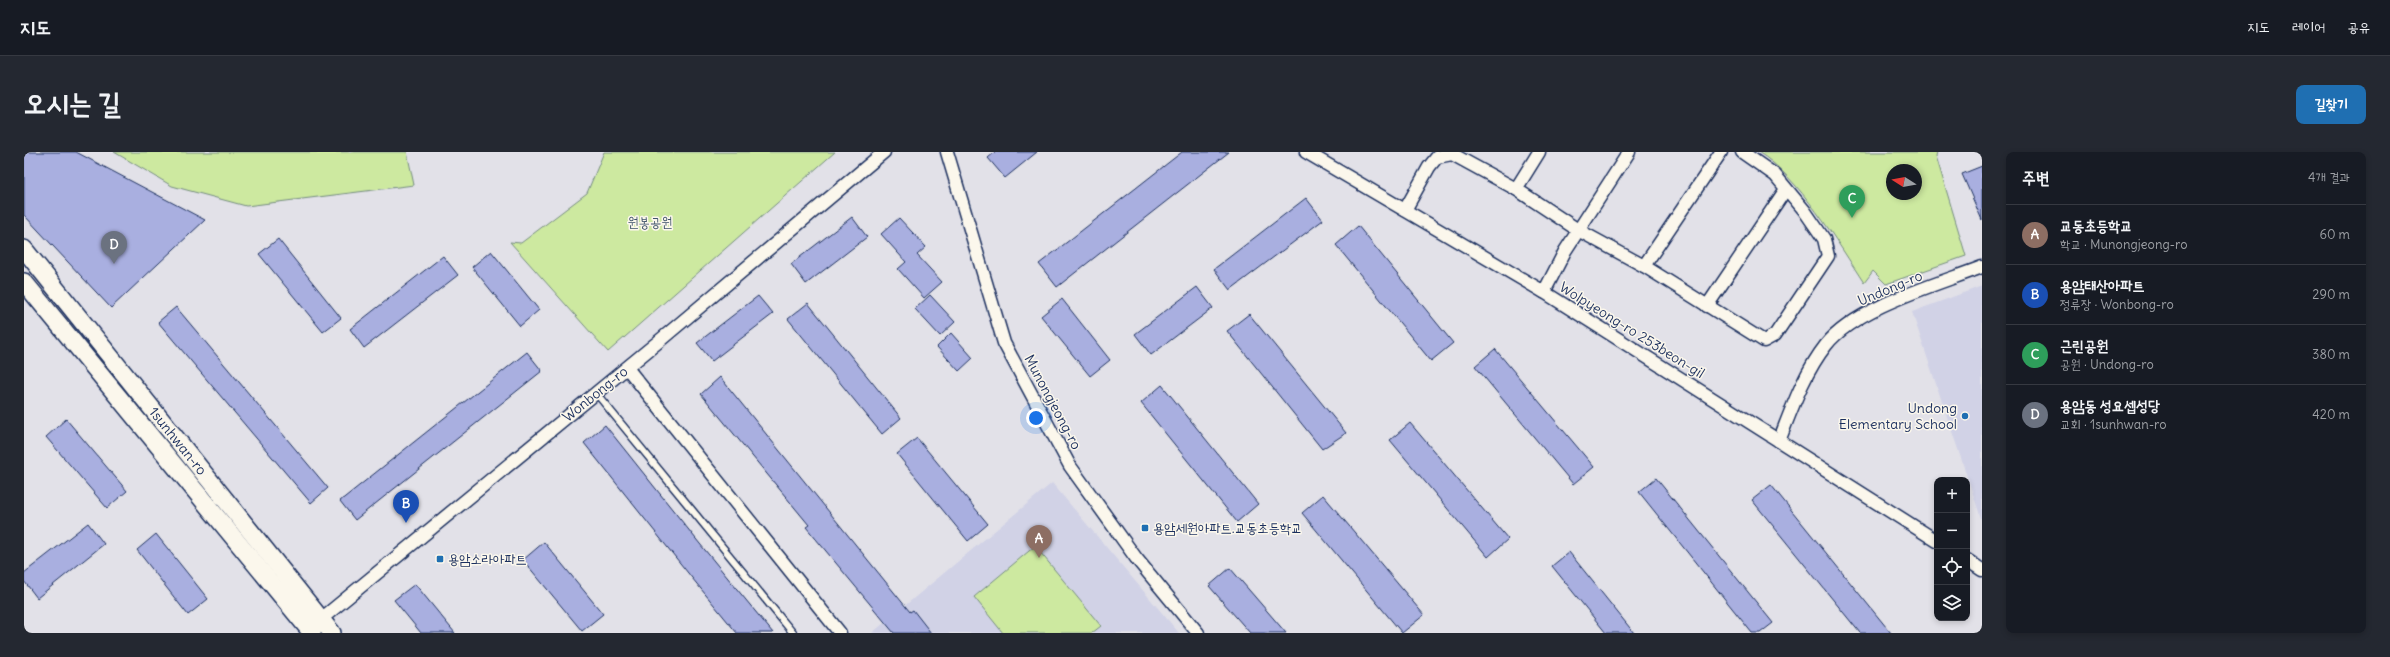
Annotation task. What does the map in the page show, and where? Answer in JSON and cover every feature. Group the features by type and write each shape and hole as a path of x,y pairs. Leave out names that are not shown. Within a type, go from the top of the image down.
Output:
{"street":[{"name":"Wonbong-ro","path":"311,629 627,368 884,152"},
{"name":"Munongjeong-ro","path":"946,152 1004,343 1070,466 1136,558 1198,633"},
{"name":"Wolpyeong-ro 253beon-gil","path":"1306,152 1544,292 1934,539"},
{"path":"1516,189 1539,152"},
{"path":"1544,292 1565,251 1629,152"},
{"path":"1644,266 1721,152"},
{"path":"1405,210 1429,167 1437,157 1452,154 1516,189 1578,230 1644,266 1764,341 1775,335 1828,256 1824,239 1786,188 1775,175 1742,152"},
{"path":"1707,306 1786,188"},
{"name":"1sunhwan-ro","path":"24,249 311,629"},
{"name":"Undong-ro","path":"1779,441 1802,383 1826,345 1860,316 1982,266"},
{"name":"1sunhwan-ro","path":"24,282 311,629 332,633"},
{"path":"627,368 840,633"},
{"path":"1970,562 1982,570"}],"lane":[{"path":"596,393 793,633"}],"shaded area":[{"name":"Undong Elementary School","path":"1982,286 1982,521 1970,485 1970,477 1967,477 1912,312"},
{"path":"1052,483 1179,633 872,633"}],"green space":[{"path":"114,152 407,152 414,185 246,206 172,186"},
{"name":"원봉공원","path":"604,152 835,152 608,352 510,242 521,243 587,193"},
{"path":"1758,152 1937,152 1936,156 1966,256 1886,284 1873,271 1864,283 1830,230 1788,177"},
{"path":"1035,546 1101,626 1092,633 1003,633 974,597"}],"building":[{"path":"24,152 76,152 205,220 111,308 24,215"},
{"path":"995,152 1037,152 1005,178 988,158"},
{"path":"1182,152 1229,152 1057,287 1039,264"},
{"path":"1982,166 1982,220 1962,174"},
{"path":"1306,198 1323,220 1230,290 1214,269"},
{"path":"852,217 867,237 806,284 791,264"},
{"path":"899,218 926,247 917,255 942,282 924,298 898,269 906,262 881,234"},
{"path":"1358,226 1453,343 1431,361 1336,245"},
{"path":"278,239 341,318 323,332 259,254"},
{"path":"491,251 539,310 520,326 472,267"},
{"path":"443,256 458,275 364,348 350,329"},
{"path":"1197,287 1213,308 1151,355 1135,334"},
{"path":"930,295 955,322 940,336 915,309"},
{"path":"758,296 773,314 712,361 697,343"},
{"path":"1062,299 1110,360 1090,376 1041,316"},
{"path":"808,303 901,418 882,434 788,319"},
{"path":"176,307 328,488 311,503 158,322"},
{"path":"1249,314 1346,433 1322,449 1227,331"},
{"path":"951,333 973,358 959,371 937,347"},
{"path":"1495,349 1594,467 1573,484 1475,366"},
{"path":"527,352 542,371 355,520 340,501"},
{"path":"720,377 910,612 913,610 931,633 894,633 806,527 809,525 701,394"},
{"path":"1162,385 1258,504 1237,522 1141,403"},
{"path":"66,419 127,491 107,508 46,437"},
{"path":"1410,423 1508,539 1488,557 1390,440"},
{"path":"605,425 773,633 737,633 692,578 584,443"},
{"path":"917,438 988,524 968,541 897,454"},
{"path":"1656,478 1773,623 1760,633 1752,633 1639,492"},
{"path":"1771,485 1891,633 1860,633 1752,500"},
{"path":"1323,495 1424,615 1402,633 1302,513"},
{"path":"88,523 104,544 37,598 24,581 24,573"},
{"path":"156,534 208,599 188,615 137,550"},
{"path":"544,542 603,614 582,631 523,560"},
{"path":"1569,552 1634,633 1606,633 1552,566"},
{"path":"1230,568 1286,633 1250,633 1209,586"},
{"path":"415,584 455,633 421,633 394,600"}],"place":[{"name":"근린공원","path":"1852,218"},
{"name":"용암동 성요셉성당","path":"114,264"},
{"name":"Undong Elementary School","path":"1965,416"},
{"name":"용암태산아파트","path":"406,523"},
{"name":"용암세원아파트.교동초등학교","path":"1145,528"},
{"name":"교동초등학교","path":"1039,558"},
{"name":"용암소라아파트","path":"440,559"}]}
